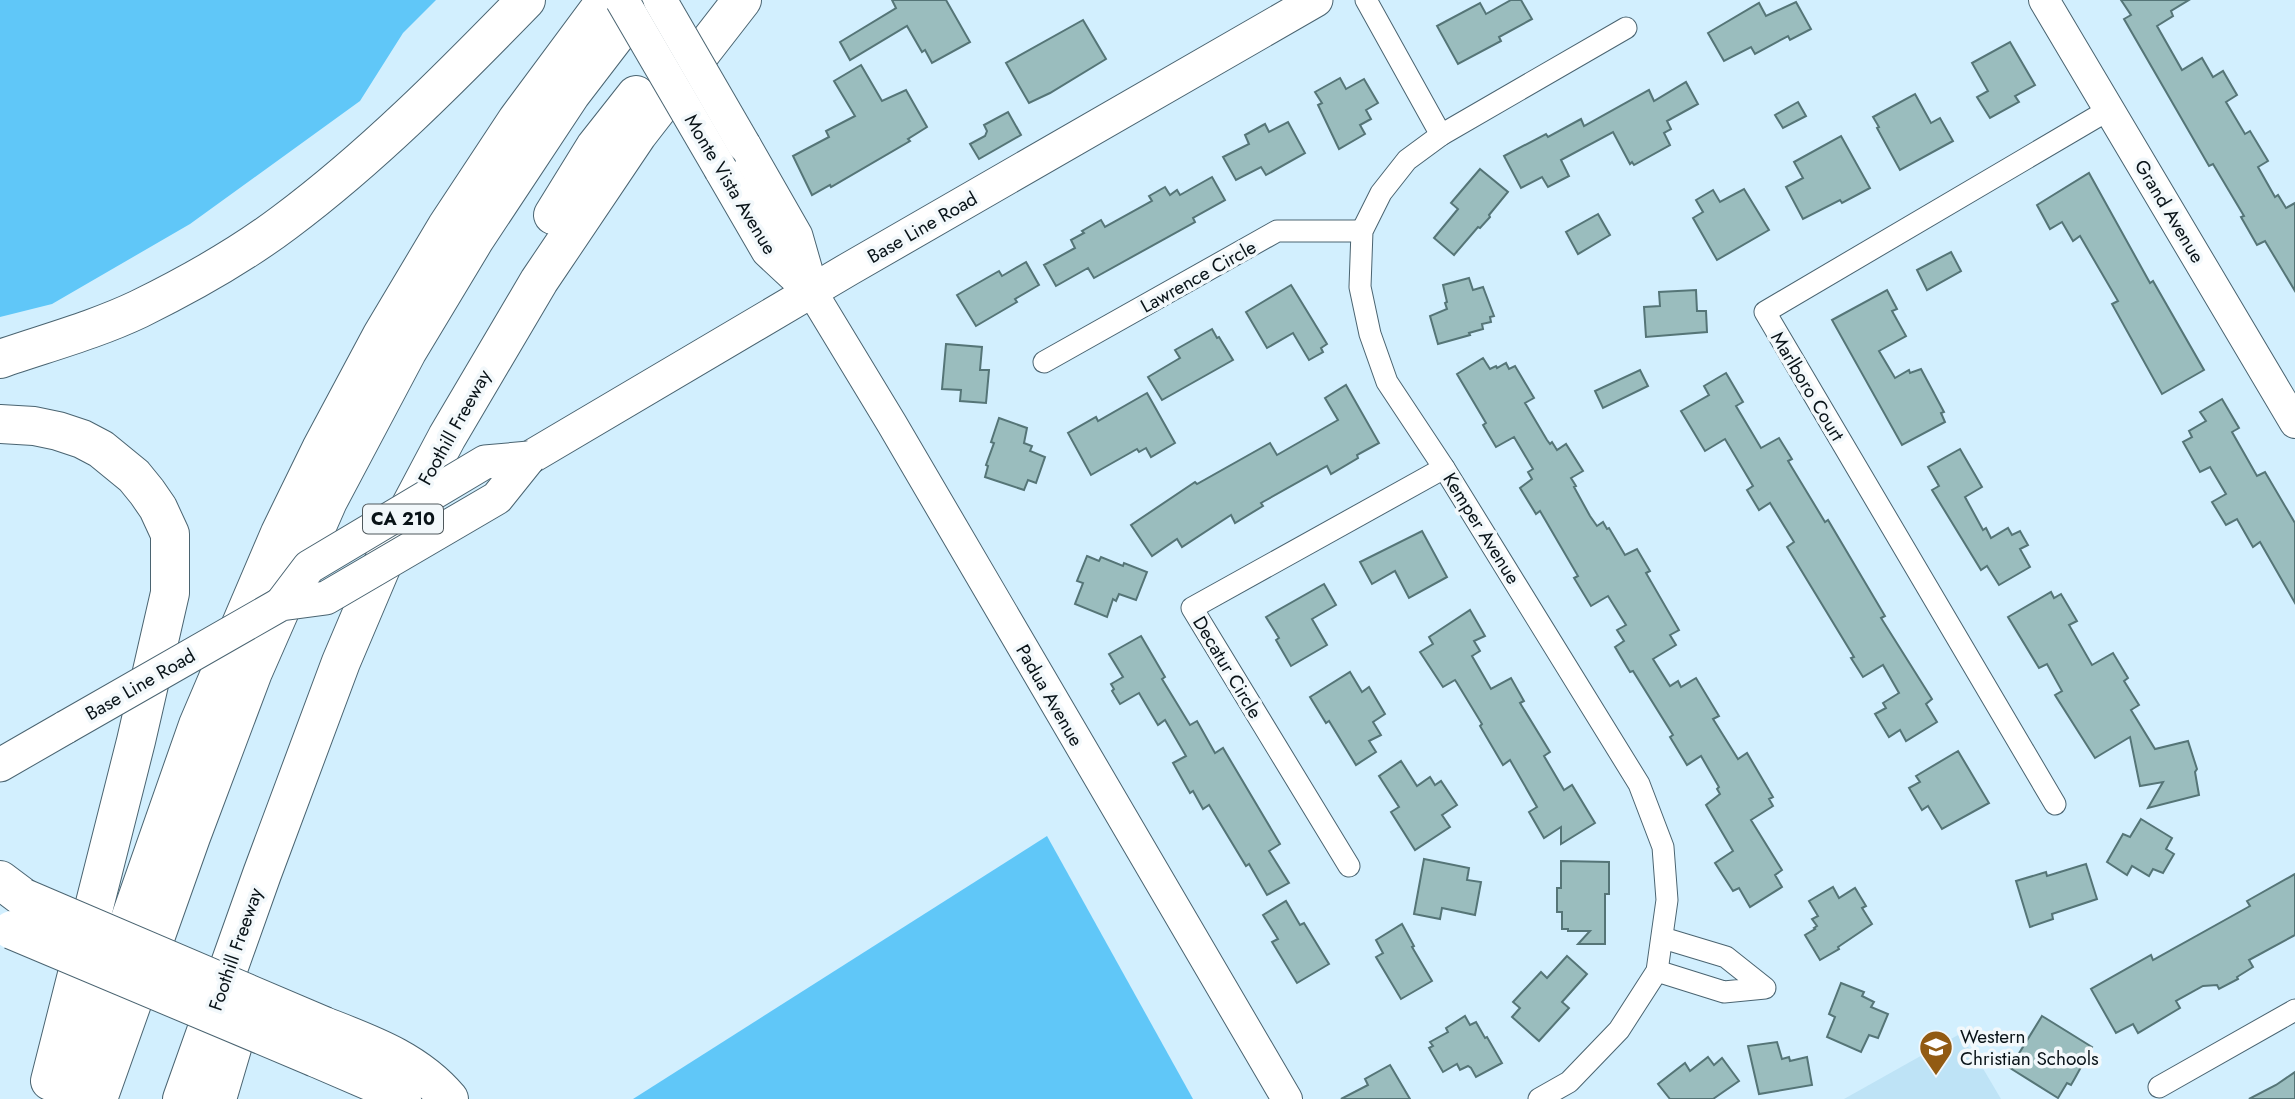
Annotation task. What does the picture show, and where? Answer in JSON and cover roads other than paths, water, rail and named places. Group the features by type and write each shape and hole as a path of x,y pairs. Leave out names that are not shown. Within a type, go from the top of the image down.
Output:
{"highway":[{"path":"0,359 137,310 223,263 283,224 324,192 448,79 526,0"},
{"path":"67,1099 198,725 280,533 321,449 382,335 447,226 517,120 606,0"},
{"path":"98,1099 253,672 328,501 407,352 475,239 571,94 643,0"},
{"path":"159,1099 236,877 329,626 413,449 448,384 595,147 710,0"},
{"name":"Foothill Freeway","path":"182,1099 341,662 394,537 447,437 546,270 638,134 742,0"},
{"path":"0,424 58,430 101,449 147,492 170,534 170,593 136,741 45,1099"},
{"path":"217,1099 258,959 262,874"},
{"path":"9,908 320,1042 402,1099"},
{"path":"320,1042 371,1044 422,1072 449,1099"}],"main road":[{"name":"Monte Vista Avenue","path":"622,0 768,251 812,292"},
{"name":"Monte Vista Avenue","path":"660,0 796,236 812,292"},
{"name":"Base Line Road","path":"0,765 281,604 309,567 485,462 529,458 1317,0"}],"street":[{"path":"1366,0 1441,135"},
{"name":"Grand Avenue","path":"2044,0 2295,423"},
{"name":"Kemper Avenue","path":"1538,1099 1569,1082 1619,1030 1657,971 1664,938 1667,900 1662,847 1639,784 1444,468 1387,382 1370,334 1360,287 1362,231 1381,193 1407,160 1441,135 1626,29"},
{"name":"Marlboro Court","path":"2055,804 1765,312 2110,109"},
{"name":"Lawrence Circle","path":"1044,362 1277,231 1362,231"},
{"name":"Padua Avenue","path":"812,292 1287,1099"},
{"name":"Decatur Circle","path":"1349,866 1192,608 1444,468"},
{"path":"1657,971 1724,992 1765,988 1726,957 1664,938"},
{"path":"2160,1087 2295,1010"}],"place":[{"name":"Western Christian Schools","path":"1936,1077"}]}
